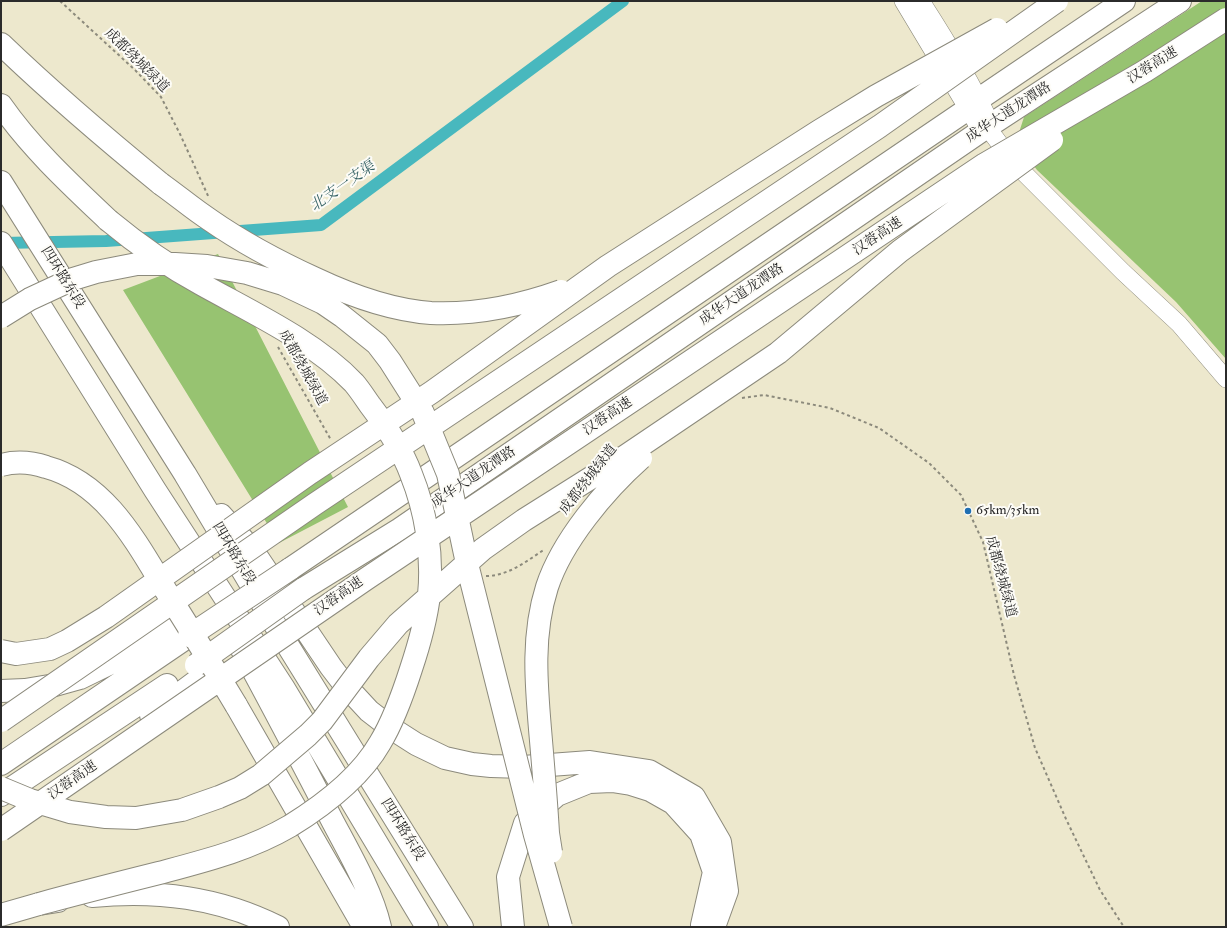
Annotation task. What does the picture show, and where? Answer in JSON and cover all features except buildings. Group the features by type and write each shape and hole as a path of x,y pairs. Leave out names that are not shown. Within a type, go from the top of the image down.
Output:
{"main road":[{"path":"1,44 99,133 161,184 210,220 255,248 291,267 367,300 409,310 451,313 493,309 534,300 581,282 857,108 1005,24 1042,1"},
{"path":"1,721 315,504 880,126 1057,1"},
{"name":"成华大道龙潭路","path":"185,630 286,564 391,499 1124,1"},
{"name":"成华大道龙潭路","path":"197,673 400,529 986,127 1180,1"},
{"name":"汉蓉高速","path":"1,830 366,579 985,164 1145,71 1226,19"},
{"path":"566,927 557,888 548,833 537,683 537,640 540,616 547,586 561,556 585,520 612,486 651,448 778,353 900,251 1145,71"},
{"path":"1,105 29,140 68,182 108,220 156,257 198,283 288,333 323,356 354,383 380,418 412,474 426,532 430,566 429,595 419,642 394,716 379,746 369,759 336,793 313,812 288,827 254,844 221,857 1,915"},
{"name":"四环路东段","path":"1,182 185,474 276,628 462,927"},
{"name":"四环路东段","path":"1,243 155,490 283,687 427,927"},
{"path":"1,317 30,299 96,272 137,264 207,266 247,273 283,284 323,303 377,344 390,361 423,413 448,474 468,568 535,835 561,927"},
{"path":"1,651 16,654 50,649 67,641 106,617 310,473 432,392 608,266"},
{"path":"1,788 50,807 92,816 136,818 182,810 219,798 240,788 261,775 308,735 325,717 369,658 398,624 482,549 524,520 624,457 778,353"},
{"path":"1,465 22,462 38,464 58,470 94,492 125,526 236,705 364,927"},
{"path":"185,474 253,551 344,684 369,711 416,744 445,758 491,766 523,767 590,762 649,771 694,797 720,842 727,891 714,927"},
{"path":"155,490 292,741 358,871 377,916 380,927"},
{"path":"1,691 25,690 55,685 80,678 131,653 185,630"},
{"path":"1,764 185,630"},
{"path":"1,795 197,673"},
{"path":"1,826 197,673"},
{"path":"513,927 508,877 525,823 558,795 589,782 612,781 631,784 650,790 673,803 701,834 714,872 702,927"},
{"path":"39,904 82,897 119,894 158,894 211,902 239,910 278,927"}],"street":[{"path":"903,1 939,58 974,104"},
{"path":"922,1 952,50 974,104 986,127 1015,164 1123,272 1179,324 1226,379"}],"path":[{"name":"成都绕城绿道","path":"60,1 135,70 161,97 180,134 211,203"},
{"name":"成都绕城绿道","path":"276,343 331,440"},
{"name":"成都绕城绿道","path":"741,398 764,395 830,408 879,428 929,463 961,495 983,542 1014,675 1035,748 1066,819 1100,890 1124,927"},
{"path":"479,576 494,576 520,566 545,549"}],"green space":[{"path":"1202,1 1226,1 1226,359 1176,302 1037,170 1016,142 1024,117"},
{"path":"218,254 348,507 279,543 123,290"}],"waterway":[{"name":"北支一支渠","path":"1,243 106,241 321,225 623,1"}],"place":[{"name":"65km/35km","path":"968,511"}]}
